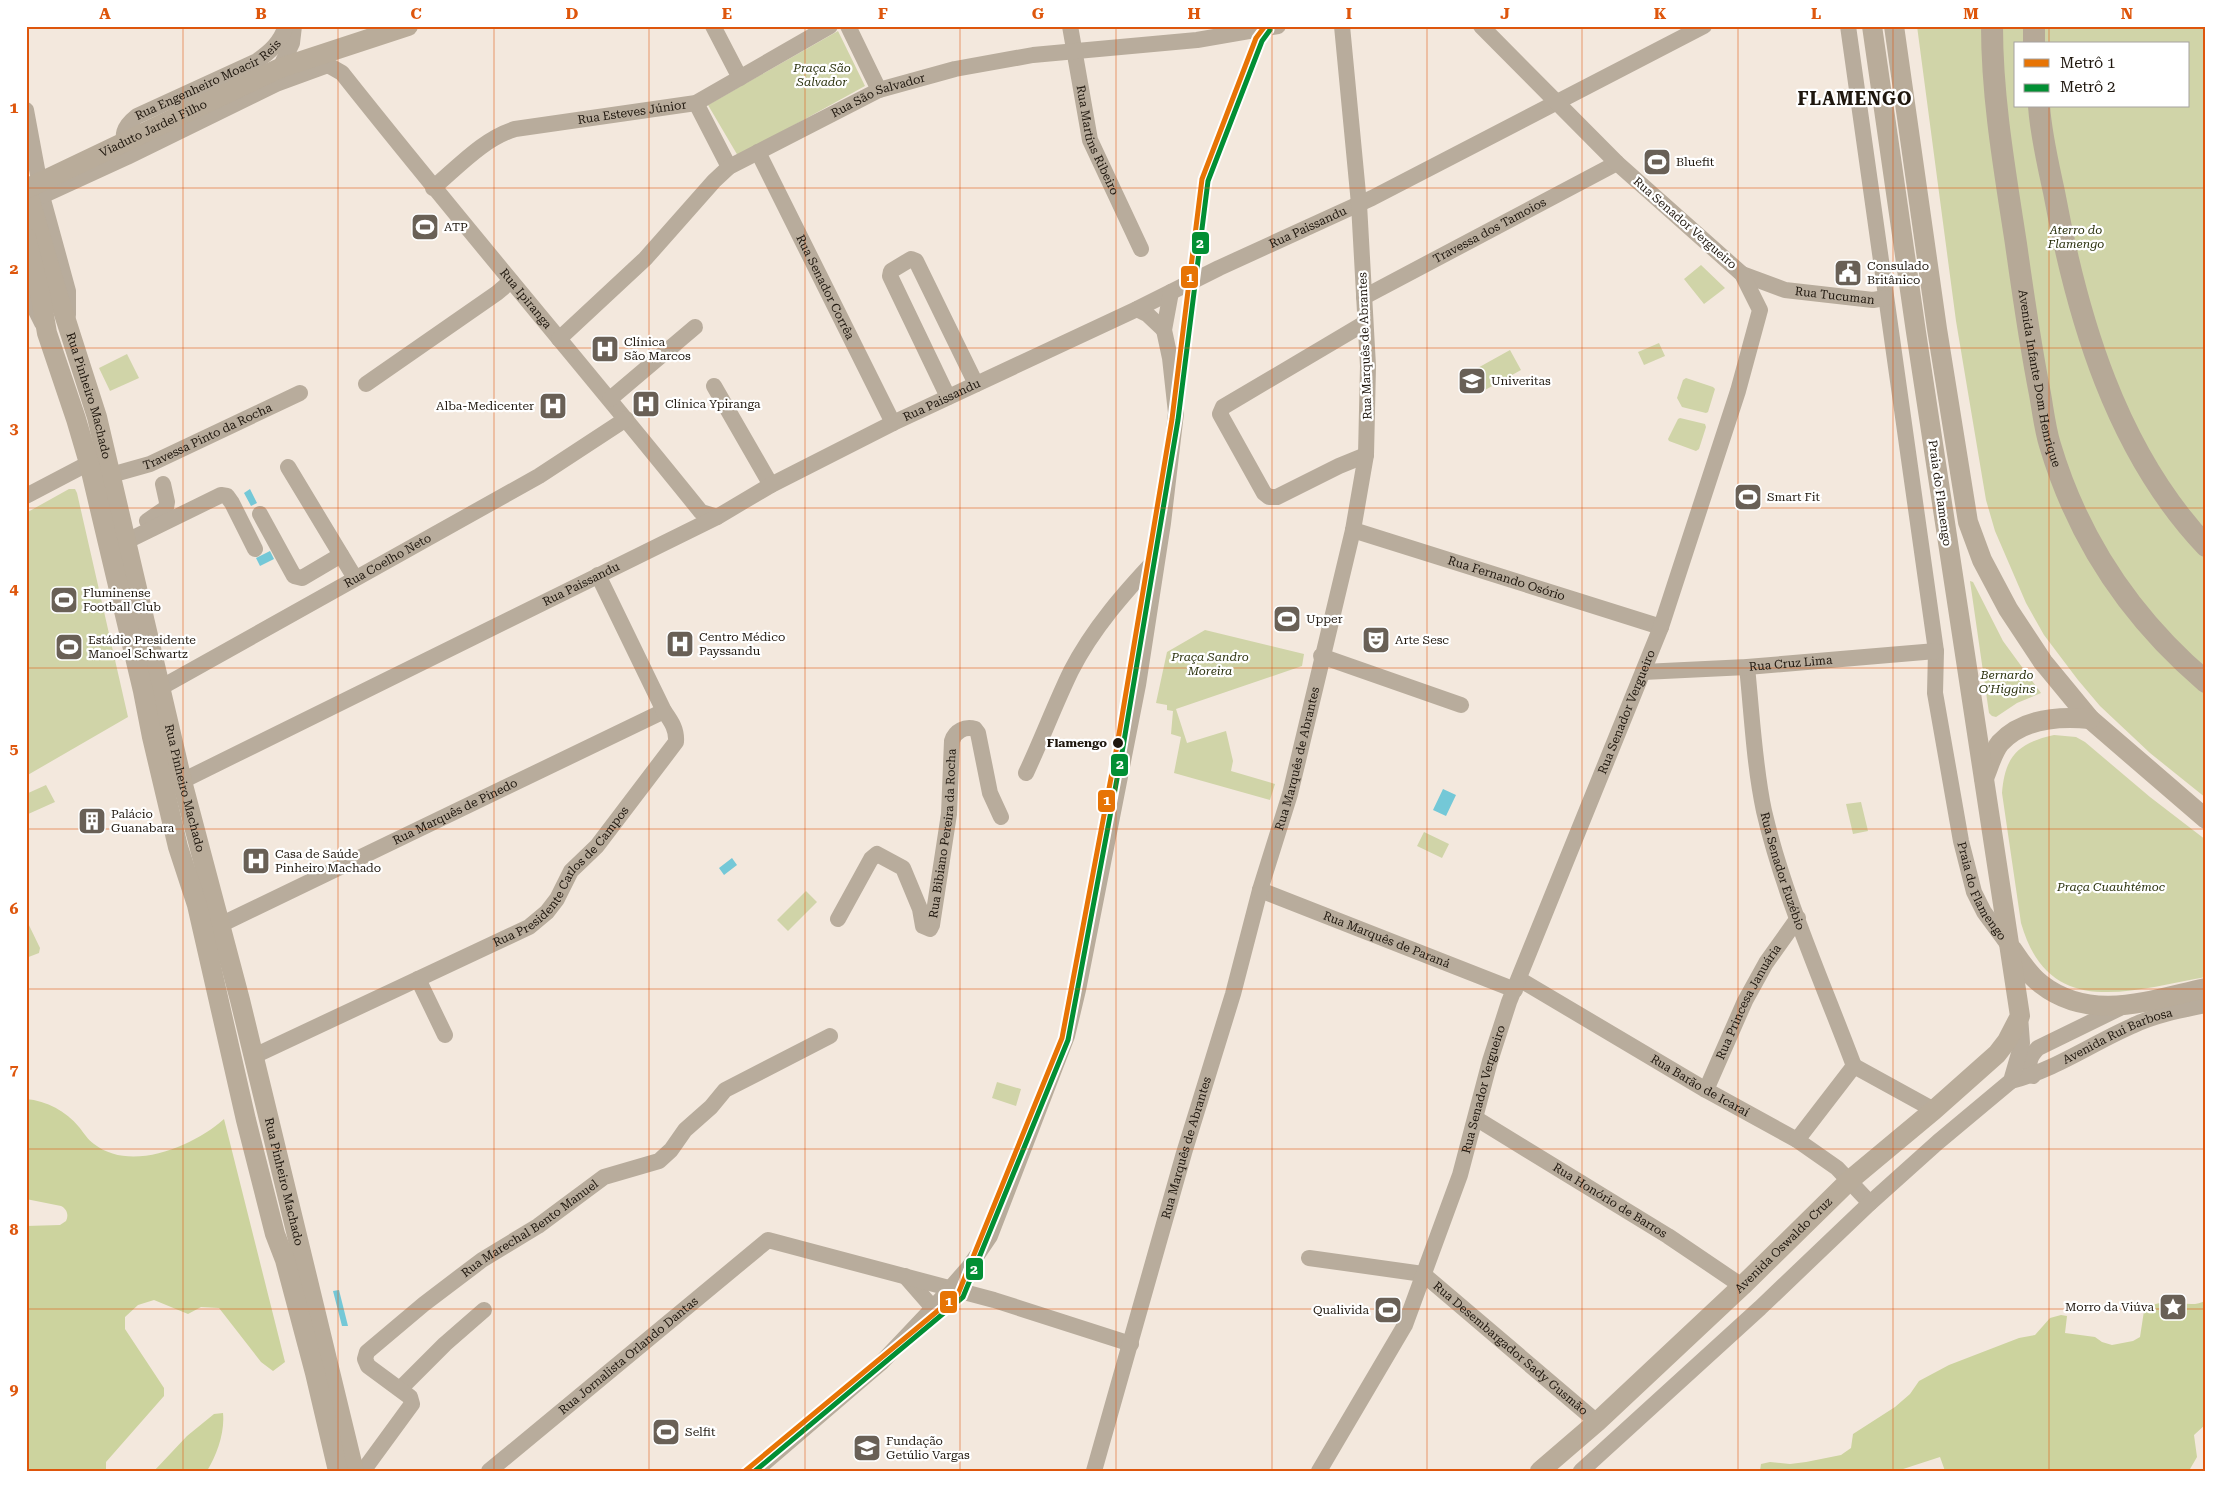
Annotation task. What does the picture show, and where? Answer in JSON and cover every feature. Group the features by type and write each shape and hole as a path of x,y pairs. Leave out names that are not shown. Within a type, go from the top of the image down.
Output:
{"highway":[{"name":"Avenida Infante Dom Henrique","path":"1992,26 1998,125 2038,384 2050,444 2069,500 2085,534 2104,566 2127,600 2164,644 2206,682"},
{"path":"2034,26 2034,42"},
{"path":"2039,108 2061,234 2080,307 2102,370 2121,419 2147,468 2171,504 2206,546"},
{"path":"2164,644 2206,664"}],"main road":[{"name":"Viaduto Jardel Filho","path":"31,191 277,69 408,26"},
{"name":"Praia do Flamengo","path":"1872,26 1983,782 2010,947"},
{"name":"Praia do Flamengo","path":"1894,26 1937,330 1968,522 1982,560 2008,608 2043,662 2090,719 2206,819"},
{"path":"31,191 49,294 47,333"},
{"path":"26,237 49,294 68,325"},
{"name":"Rua Pinheiro Machado","path":"68,325 98,417 126,537 173,828 197,905 274,1234 285,1260 315,1373 353,1470"},
{"name":"Rua Pinheiro Machado","path":"47,333 76,419 152,690 182,781 254,1056 345,1429 353,1470"},
{"path":"1983,782 1999,744 2022,727 2056,718 2090,719"},
{"path":"2010,947 2040,983 2057,994 2087,1005 2103,1007 2126,1004 2206,988"},
{"path":"2010,947 2020,1016"},
{"name":"Avenida Oswaldo Cruz","path":"1540,1471 1597,1422 1742,1286 1850,1180 1934,1110 1997,1054 2007,1041 2020,1016"}],"street":[{"name":"Rua Engenheiro Moacir Reis","path":"127,157 122,138 125,125 137,116 257,61 274,50 286,26"},
{"path":"277,69 292,43 294,26"},
{"path":"713,26 740,78"},
{"name":"Rua Esteves Júnior","path":"433,188 490,139 501,134 515,129 696,103 830,26"},
{"path":"848,26 879,90"},
{"name":"Rua Martins Ribeiro","path":"1070,26 1072,50 1090,140 1141,249"},
{"name":"Rua São Salvador","path":"559,339 645,259 714,181 730,167 879,90 955,69 1033,55 1197,40 1278,26"},
{"name":"Rua Marquês de Abrantes","path":"1094,1471 1184,1154 1233,994 1260,890 1290,794 1321,656 1353,530 1366,455 1369,399 1359,204 1342,26"},
{"name":"Rua Senador Vergueiro","path":"1319,1471 1405,1325 1460,1175 1477,1119 1490,1061 1517,984 1660,627 1739,389 1760,310 1742,274 1617,163 1482,26"},
{"name":"Rua Paissandu","path":"182,781 598,575 699,519 717,517 771,485 893,423 1137,309 1219,268 1359,204 1704,26"},
{"name":"Praia do Flamengo","path":"1848,26 1936,651 1935,693 1963,849 1974,892 1980,906 2010,947"},
{"path":"304,61 335,69"},
{"path":"31,191 127,157 276,84 335,69"},
{"name":"Rua Ipiranga","path":"335,69 610,399 699,519"},
{"path":"696,103 730,167"},
{"name":"Rua Pinheiro Machado","path":"26,110 31,191 68,291 68,325"},
{"name":"Rua Senador Corrêa","path":"758,152 893,423"},
{"name":"Travessa dos Tamoios","path":"1364,297 1617,163"},
{"path":"948,397 890,276 891,271 911,259 916,261 976,384"},
{"name":"Rua Tucuman","path":"1742,274 1785,290 1873,300 1886,298"},
{"path":"366,384 497,294 511,281"},
{"name":"Rua Pinheiro Machado","path":"26,283 31,301 47,333"},
{"name":"Rua Tucuman","path":"1760,310 1768,300 1785,290"},
{"path":"755,1471 881,1363 933,1308 969,1266 990,1236 1073,1016 1138,685 1157,558 1176,413 1170,358 1164,330 1171,292"},
{"path":"1137,309 1146,314 1164,330"},
{"path":"1365,323 1223,406 1220,414 1264,493 1269,497 1277,498 1339,466 1366,455"},
{"path":"610,399 695,327"},
{"path":"714,386 771,485"},
{"name":"Travessa Pinto da Rocha","path":"111,475 150,464 300,393"},
{"name":"Rua Coelho Neto","path":"152,690 539,476 626,419"},
{"path":"26,496 89,463"},
{"path":"288,467 355,578"},
{"path":"126,537 166,508 167,502 163,484"},
{"path":"126,537 221,495 227,496 232,502 255,549"},
{"path":"260,514 294,576 302,578 341,555"},
{"name":"Rua Fernando Osório","path":"1353,530 1660,627"},
{"path":"1026,773 1071,671 1088,642 1123,595 1157,558"},
{"name":"Rua Presidente Carlos de Campos","path":"254,1056 530,927 547,912 557,899 571,871 598,846 676,742 677,734 598,575"},
{"name":"Rua Cruz Lima","path":"1643,672 1747,667 1936,651"},
{"path":"1321,656 1461,704"},
{"name":"Rua Senador Euzébio","path":"1747,667 1764,809 1772,841 1798,918 1854,1066"},
{"name":"Rua Marquês de Pinedo","path":"220,925 664,711"},
{"name":"Rua Bibiano Pereira da Rocha","path":"838,919 877,854 903,868 920,909 923,926 930,929 949,814 952,741 954,734 959,731 971,728 976,729 990,793 1001,817"},
{"name":"Rua Marquês de Paraná","path":"1260,890 1517,984"},
{"name":"Rua Princesa Januária","path":"1706,1090 1745,1001 1766,963 1798,918"},
{"path":"418,979 445,1035"},
{"name":"Rua Barão de Icaraí","path":"1517,984 1797,1140 1850,1180 1870,1203"},
{"name":"Avenida Rui Barbosa","path":"2033,1076 2030,1070 2030,1058 2038,1048 2126,1004"},
{"name":"Avenida Rui Barbosa","path":"2011,1081 2033,1076 2145,1020 2206,1005"},
{"path":"1581,1471 1760,1308 1870,1203 1938,1142 2011,1081 2022,1043 2020,1016"},
{"name":"Rua Marechal Bento Manuel","path":"353,1470 411,1407 411,1399 368,1366 366,1355 424,1304 482,1260 538,1226 608,1175 659,1161 671,1150 685,1130 711,1107 725,1090 830,1036"},
{"path":"1797,1140 1854,1066 1934,1110"},
{"name":"Rua Honório de Barros","path":"1477,1119 1668,1236 1742,1286"},
{"name":"Rua Jornalista Orlando Dantas","path":"489,1471 768,1240 905,1276"},
{"path":"1309,1258 1423,1274"},
{"name":"Rua Desembargador Sady Gusmão","path":"1423,1274 1597,1422"},
{"path":"905,1276 994,1300 1131,1344"},
{"path":"905,1276 933,1308"},
{"path":"400,1389 445,1344 484,1310"}],"green space":[{"name":"Aterro do Flamengo","path":"1917,26 2206,26 2206,798 2150,753 2100,706 2044,635 2026,603 1995,531 1986,500 1956,321"},
{"name":"Praça São Salvador","path":"838,31 865,86 738,156 708,105"},
{"path":"1701,265 1725,288 1704,304 1684,279"},
{"path":"1659,343 1665,356 1644,365 1638,352"},
{"path":"1510,350 1521,370 1485,390 1474,370"},
{"path":"127,354 139,378 110,391 99,368"},
{"path":"1686,378 1715,389 1708,412 1682,407 1677,398 1683,380"},
{"path":"1680,418 1705,424 1706,427 1699,449 1696,451 1668,439"},
{"name":"Fluminense Football Club","path":"69,489 75,489 77,493 128,717 26,776 26,513"},
{"name":"Bernardo O'Higgins","path":"1970,581 1973,582 2003,641 2041,693 2017,703 1996,717 1989,713"},
{"name":"Praça Sandro Moreira","path":"1205,630 1304,654 1302,666 1176,709 1187,743 1226,731 1233,761 1231,771 1275,784 1270,800 1174,773 1181,737 1171,734 1173,711 1167,710 1167,705 1156,703 1167,652"},
{"name":"Praça Cuauhtémoc","path":"2054,735 2076,737 2085,742 2150,797 2206,840 2206,977 2149,988 2096,992 2072,987 2051,975 2034,954 2021,923 2002,793 2006,769 2016,753 2031,742"},
{"path":"46,785 55,802 26,815 26,794"},
{"path":"1861,802 1868,831 1853,834 1846,804"},
{"path":"1424,832 1449,844 1442,858 1417,846"},
{"path":"806,891 817,902 788,931 777,920"},
{"path":"26,919 40,948 39,953 26,958"},
{"path":"997,1082 1021,1089 1016,1106 992,1098"},
{"path":"26,1099 56,1108 74,1121 94,1144 109,1152 126,1156 143,1156 179,1146 211,1129 224,1119 285,1362 273,1371 261,1362 219,1308 201,1307 188,1314 154,1300 138,1305 125,1317 125,1329 164,1388 164,1396 106,1462 106,1471 26,1471 26,1226 60,1225 66,1221 67,1214 66,1210 61,1206 26,1199"},
{"path":"2206,1300 2206,1424 2194,1435 2197,1457 2190,1469 1945,1471 1940,1457 1897,1471 1760,1471 1761,1464 1770,1462 1790,1464 1841,1455 1851,1448 1853,1434 1895,1407 1910,1394 1919,1381 1949,1365 2019,1338 2035,1335 2050,1318 2061,1315 2067,1316 2065,1333 2095,1337 2102,1342 2112,1345 2133,1341 2140,1337 2144,1311 2152,1306 2168,1302 2192,1304"},
{"path":"223,1413 223,1428 219,1443 207,1471 154,1471 187,1436 214,1414"}],"water":[{"path":"250,489 257,503 251,506 244,493"},
{"path":"270,551 274,559 260,566 256,558"},
{"path":"1443,789 1456,795 1446,816 1433,810"},
{"path":"732,858 737,865 724,875 719,868"},
{"path":"339,1290 348,1326 342,1326 333,1291"}],"metro line":[{"name":"1","path":"745,1471 958,1294 1062,1038 1117,746 1172,419 1202,179 1256,38 1265,26"},
{"name":"2","path":"755,1471 963,1297 1068,1040 1123,747 1178,420 1208,181 1262,41 1270,30"}],"place":[{"name":"Bluefit","path":"1657,162"},
{"name":"ATP","path":"425,227"},
{"name":"Consulado Britânico","path":"1848,273"},
{"name":"Clínica São Marcos","path":"605,349"},
{"name":"Univeritas","path":"1472,381"},
{"name":"Clínica Ypiranga","path":"646,404"},
{"name":"Alba-Medicenter","path":"553,406"},
{"name":"Smart Fit","path":"1748,497"},
{"name":"Fluminense Football Club","path":"64,600"},
{"name":"Upper","path":"1287,619"},
{"name":"Arte Sesc","path":"1376,640"},
{"name":"Centro Médico Payssandu","path":"680,644"},
{"name":"Estádio Presidente Manoel Schwartz","path":"69,647"},
{"name":"Flamengo","path":"1118,743"},
{"name":"Palácio Guanabara","path":"92,821"},
{"name":"Casa de Saúde Pinheiro Machado","path":"256,861"},
{"name":"Morro da Viúva","path":"2173,1307"},
{"name":"Qualivida","path":"1388,1310"},
{"name":"Selfit","path":"666,1432"},
{"name":"Fundação Getúlio Vargas","path":"867,1448"}],"district":[{"name":"FLAMENGO","path":"1855,99"}]}
